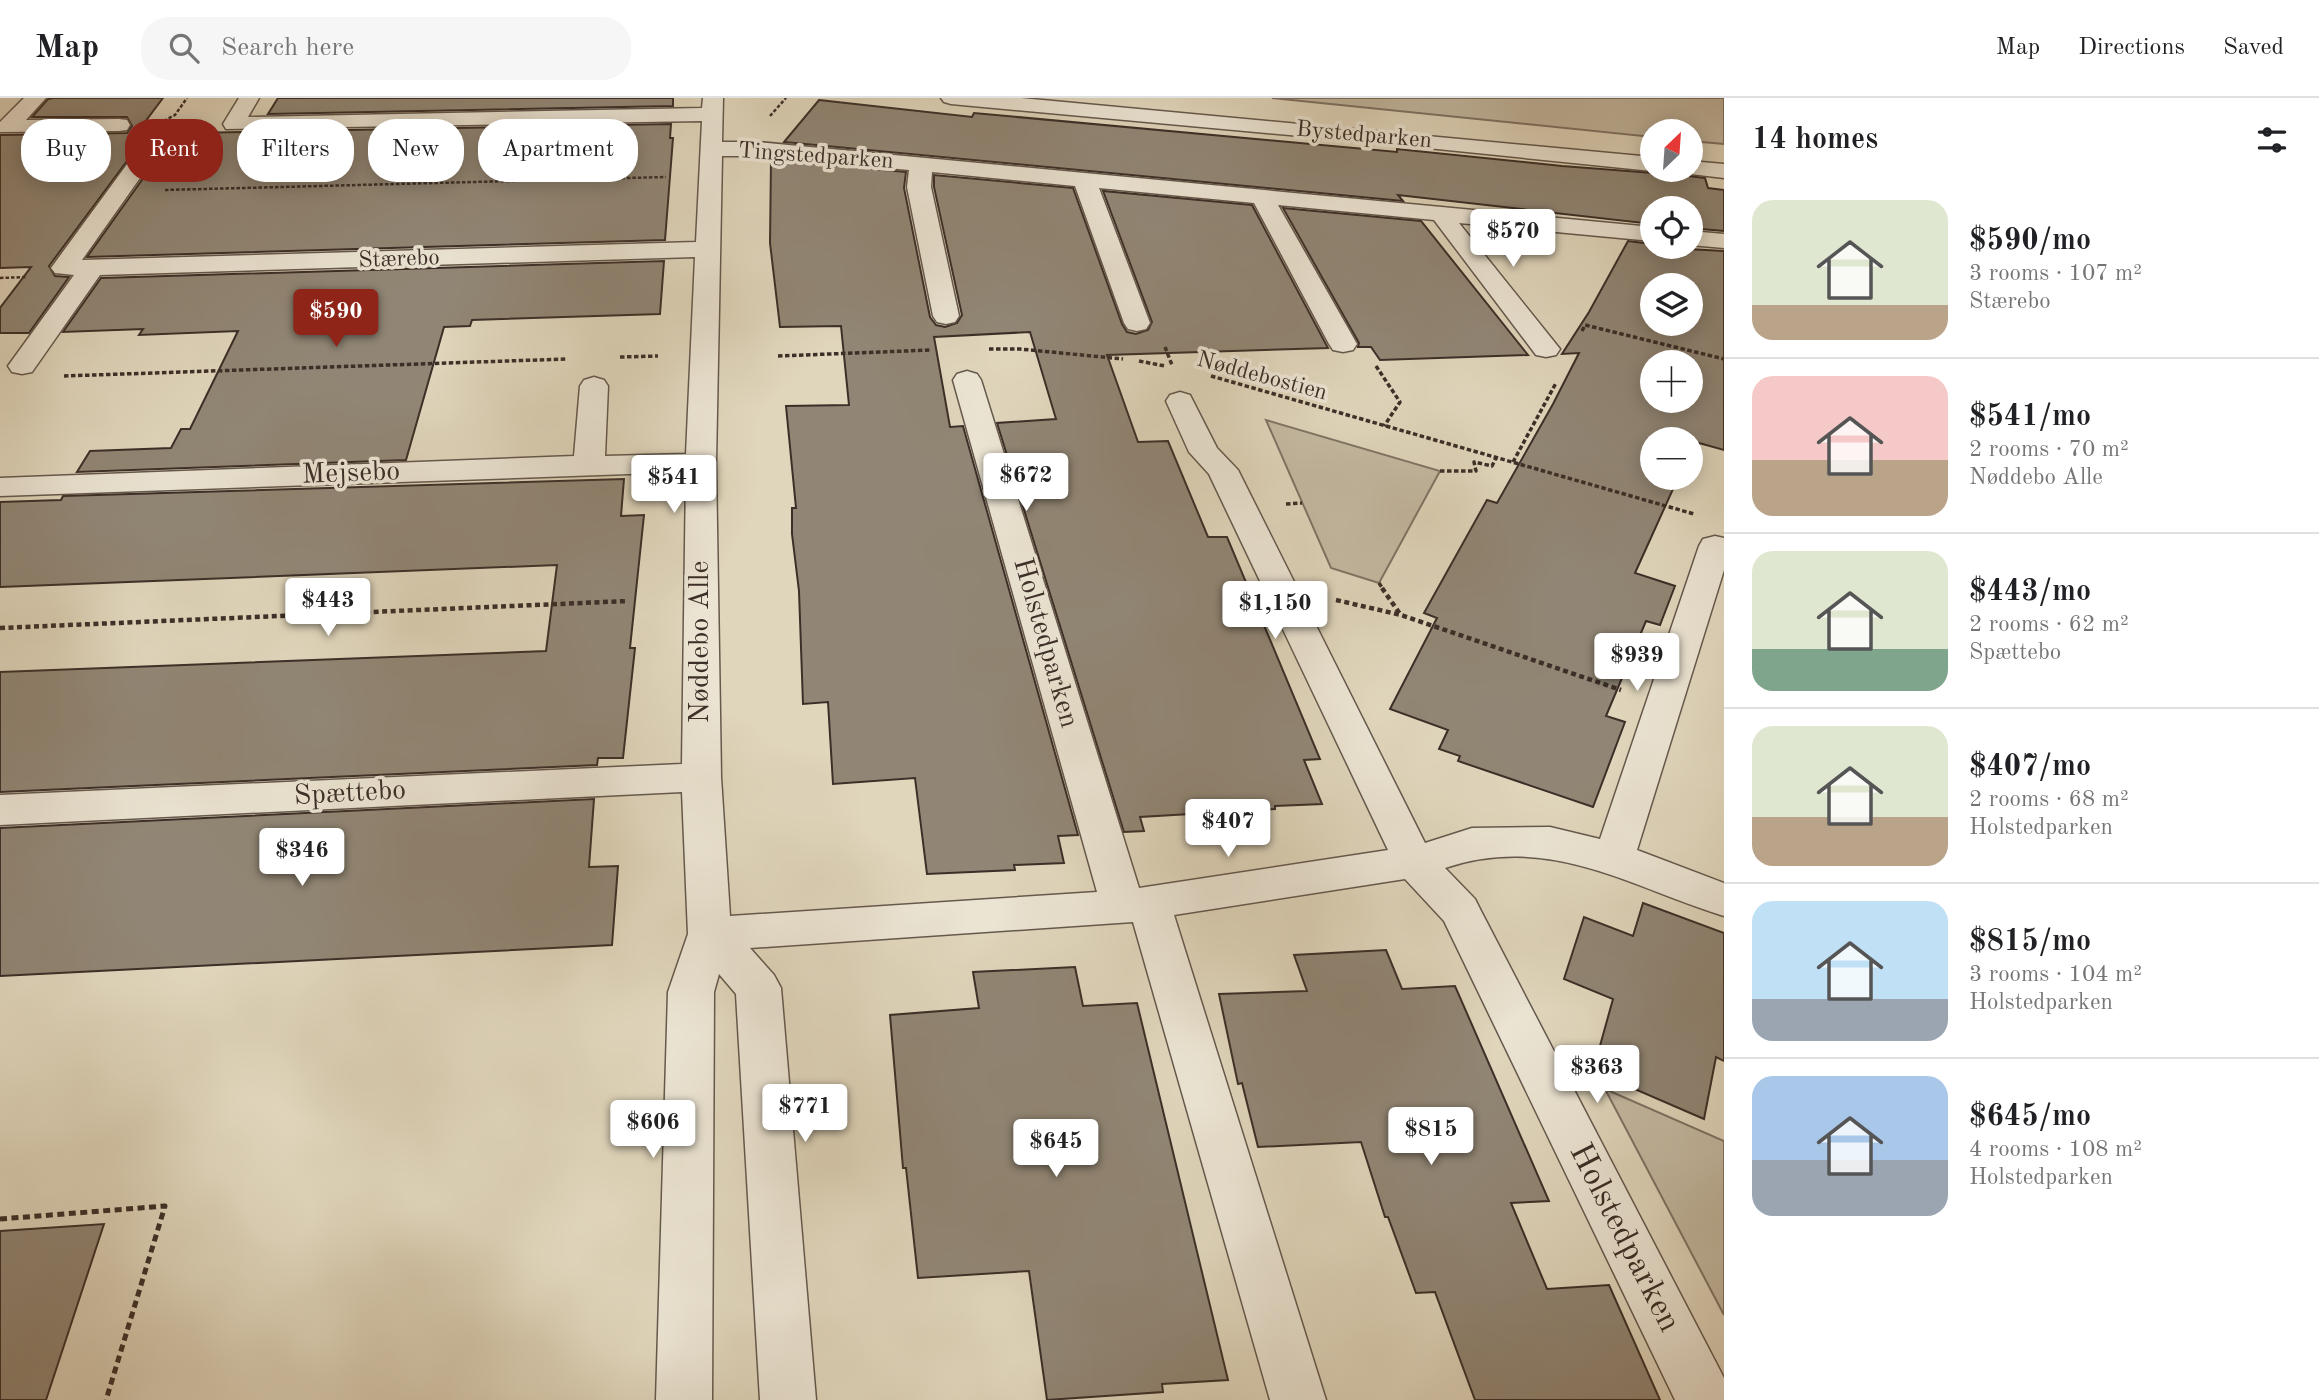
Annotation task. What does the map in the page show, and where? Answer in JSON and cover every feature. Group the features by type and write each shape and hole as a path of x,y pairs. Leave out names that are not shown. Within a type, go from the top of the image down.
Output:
{"street":[{"path":"36,98 8,127 119,125"},
{"path":"234,124 249,98"},
{"name":"Bystedparken","path":"951,98 1640,163"},
{"path":"234,124 712,106"},
{"name":"Nøddebo Alle","path":"684,1400 691,992 710,934 701,777 701,463 712,106"},
{"name":"Tingstedparken","path":"712,149 758,149 1640,233"},
{"name":"Tingstedparken","path":"921,164 919,187 946,316"},
{"path":"1703,169 1724,171"},
{"path":"1084,179 1137,323"},
{"name":"Stærebo","path":"126,182 64,268 706,249"},
{"path":"1265,198 1267,209 1343,344"},
{"path":"1442,214 1546,349"},
{"path":"1703,239 1724,241"},
{"path":"22,366 91,269"},
{"name":"Holstedparken","path":"975,364 1136,905 1298,1400"},
{"name":"Holstedparken","path":"1177,385 1204,452 1223,470 1414,862 1460,911 1705,1400"},
{"path":"589,465 594,386"},
{"name":"Mejsebo","path":"0,487 701,463"},
{"path":"1614,858 1664,704 1706,531"},
{"name":"Spættebo","path":"0,810 701,777"},
{"path":"710,934 1136,905 1414,862 1472,843 1550,842 1614,858 1724,900"},
{"path":"710,934 758,988 788,1400"}],"path":[{"path":"119,125 148,132 200,130 234,124"},
{"path":"119,191 666,177"},
{"path":"1581,334 1585,325 1724,359"},
{"path":"1343,344 1364,347 1400,402 1384,426"},
{"path":"778,356 931,351"},
{"name":"Nøddebostien","path":"975,364 1091,354 1177,385"},
{"path":"616,358 658,356"},
{"path":"57,377 574,359"},
{"name":"Nøddebostien","path":"1208,376 1513,463 1706,531"},
{"path":"1513,463 1559,377"},
{"path":"1440,471 1475,471 1474,462 1492,466 1496,458"},
{"path":"1379,583 1401,615"},
{"path":"1281,588 1401,615 1664,704"},
{"path":"0,628 628,601"},
{"path":"0,1219 164,1206 106,1400"}],"shaded area":[{"path":"1272,98 1724,98 1724,144 1703,142 1703,119 1640,119 1640,136"},
{"path":"1266,420 1440,471 1379,583 1331,568"},
{"path":"1605,1089 1724,1141 1724,1315"}],"building":[{"path":"163,98 147,119 32,117 48,99"},
{"path":"278,98 673,98 673,106 268,114"},
{"path":"819,100 972,117 974,113 1640,172 1640,182 1703,182 1703,178 1708,188 1724,190 1724,231 1703,229 1703,196 1640,196 1640,223 1398,195 1403,201 784,142"},
{"path":"671,124 670,138 673,138 665,240 87,257 140,182 223,182 223,132 237,132 237,182 354,182 354,130 368,130 368,182 464,182 464,128 478,128 478,182 638,182 638,125"},
{"path":"111,133 125,133 125,164 49,266 55,276 69,277 29,333 0,333 0,308 31,267 0,268 0,135 21,135 21,182 111,182"},
{"path":"771,160 906,172 904,188 930,317 936,325 945,327 957,323 962,315 934,187 934,175 1073,188 1122,324 1127,332 1136,334 1148,330 1152,322 1103,191 1252,205 1328,348 1107,355 1138,442 1168,441 1208,537 1227,537 1320,759 1304,760 1322,804 1140,817 1144,831 1124,832 997,423 1056,419 1030,332 934,337 950,427 963,426 1078,835 1058,836 1064,863 1014,865 1015,870 927,874 915,778 833,784 828,702 803,704 799,591 792,534 792,508 796,508 786,406 849,405 841,326 780,327 770,243"},
{"path":"1283,208 1421,221 1528,355 1380,360 1371,347 1358,347 1359,343"},
{"path":"1628,241 1640,242 1640,259 1703,259 1703,250 1724,251 1724,450 1703,444 1703,427 1640,427 1640,490 1673,490 1635,573 1675,586 1660,625 1646,621 1606,716 1625,722 1593,807 1458,761 1460,756 1439,749 1448,730 1390,709 1437,618 1424,613 1487,500 1497,503 1579,353 1562,354 1589,312"},
{"path":"664,261 660,314 472,320 470,326 444,327 406,460 77,472 90,451 171,448 181,429 190,429 238,331 139,335 143,329 63,332 101,278"},
{"path":"624,479 621,516 644,515 630,648 635,648 623,758 598,758 597,765 0,792 0,672 546,651 557,565 0,587 0,502 61,500 63,496"},
{"path":"594,799 589,867 618,866 612,945 0,976 0,828"},
{"path":"1643,903 1724,933 1724,1061 1716,1057 1704,1119 1593,1071 1613,999 1564,979 1584,917 1633,936"},
{"path":"1386,950 1402,989 1455,986 1549,1201 1511,1203 1547,1289 1609,1285 1660,1400 1475,1400 1435,1292 1416,1293 1388,1217 1385,1217 1361,1142 1258,1147 1242,1083 1238,1084 1219,994 1307,991 1294,955"},
{"path":"1075,967 1083,1006 1137,1003 1228,1380 1162,1384 1163,1392 1047,1400 1029,1271 918,1278 906,1168 903,1168 890,1015 979,1008 973,972"},
{"path":"104,1224 46,1400 0,1400 0,1231"}]}
